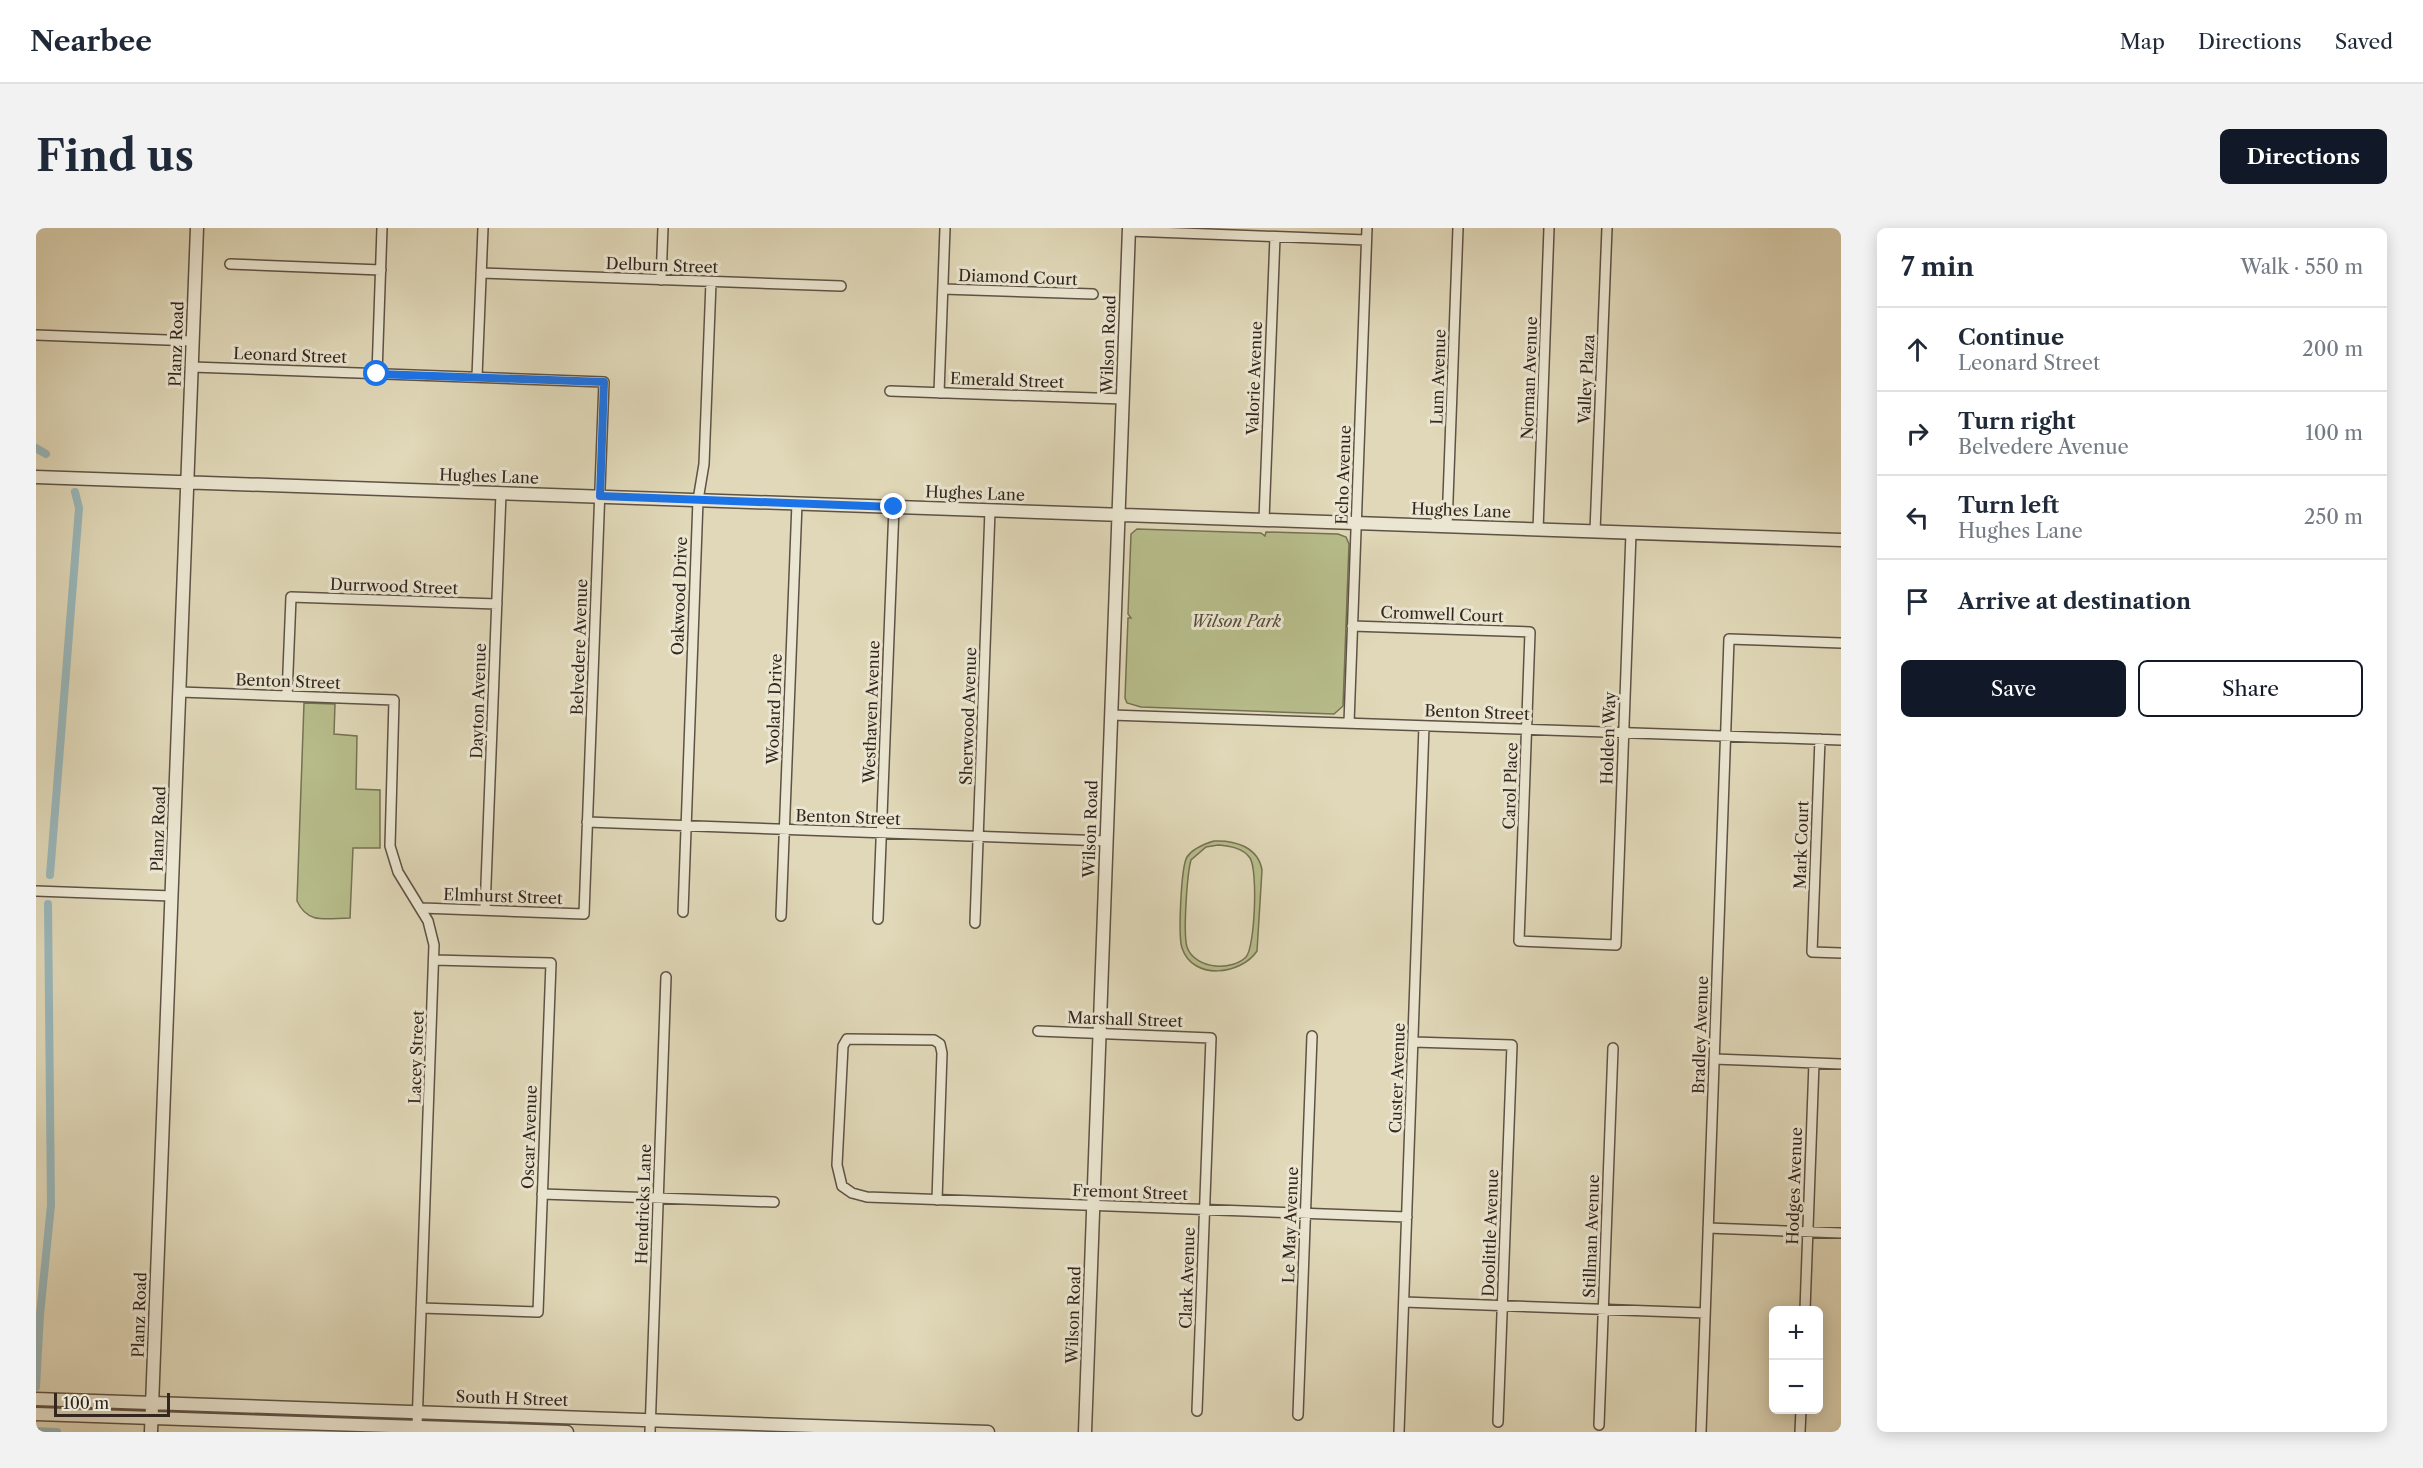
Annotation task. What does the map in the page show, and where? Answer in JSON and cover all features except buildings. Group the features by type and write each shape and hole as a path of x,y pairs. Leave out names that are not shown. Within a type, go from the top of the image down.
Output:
{"street":[{"name":"Planz Road","path":"151,1431 197,228"},
{"path":"377,374 382,228"},
{"path":"477,377 483,228"},
{"path":"661,280 663,228"},
{"path":"939,393 945,228"},
{"name":"Echo Avenue","path":"1349,723 1367,228"},
{"name":"Lum Avenue","path":"1447,526 1458,228"},
{"name":"Norman Avenue","path":"1538,530 1549,228"},
{"name":"Valley Plaza","path":"1595,531 1607,228"},
{"path":"1129,230 1366,240"},
{"name":"Wilson Road","path":"1085,1432 1129,230"},
{"name":"Valorie Avenue","path":"1264,520 1275,237"},
{"path":"230,264 381,270"},
{"name":"Delburn Street","path":"481,273 841,286"},
{"name":"Oakwood Drive","path":"683,912 698,500 704,464 711,282"},
{"name":"Diamond Court","path":"943,289 1093,294"},
{"path":"36,335 193,341"},
{"name":"Leonard Street","path":"192,367 604,382"},
{"name":"Belvedere Avenue","path":"584,914 604,382"},
{"name":"Emerald Street","path":"890,391 1123,399"},
{"name":"Hughes Lane","path":"36,477 1841,540"},
{"name":"Dayton Avenue","path":"485,910 501,493"},
{"name":"Woolard Drive","path":"781,916 797,503"},
{"name":"Westhaven Avenue","path":"878,919 894,507"},
{"name":"Sherwood Avenue","path":"975,923 990,510"},
{"name":"Holden Way","path":"1616,945 1631,533"},
{"name":"Durrwood Street","path":"287,696 291,597 497,604"},
{"name":"Cromwell Court","path":"1352,626 1530,632"},
{"name":"Carol Place","path":"1530,632 1519,941 1616,945"},
{"name":"Bradley Avenue","path":"1701,1432 1729,639 1841,643"},
{"name":"Benton Street","path":"180,692 394,700"},
{"name":"Lacey Street","path":"394,700 390,846 398,872 422,908 432,933 434,960 417,1426"},
{"name":"Benton Street","path":"1111,715 1841,740"},
{"name":"Custer Avenue","path":"1399,1432 1425,726"},
{"name":"Mark Court","path":"1820,740 1812,952 1841,953"},
{"name":"Benton Street","path":"588,822 1107,841"},
{"path":"36,891 172,896"},
{"name":"Elmhurst Street","path":"422,908 584,914"},
{"name":"Oscar Avenue","path":"421,1308 537,1312 551,963 434,960"},
{"name":"Hendricks Lane","path":"650,1426 666,976"},
{"name":"Marshall Street","path":"1038,1031 1211,1038"},
{"name":"Le May Avenue","path":"1298,1415 1312,1036"},
{"name":"Fremont Street","path":"937,1200 942,1053 940,1044 934,1040 852,1038 843,1042 837,1171 842,1185 852,1193 867,1197 937,1200 1305,1214 1407,1217"},
{"name":"Clark Avenue","path":"1197,1411 1211,1038"},
{"name":"Doolittle Avenue","path":"1413,1042 1512,1045 1498,1422"},
{"name":"Stillman Avenue","path":"1599,1425 1613,1048"},
{"path":"1714,1059 1841,1064"},
{"name":"Hodges Avenue","path":"1805,1306 1814,1063"},
{"path":"542,1194 774,1202"},
{"path":"1708,1228 1841,1233"},
{"path":"1404,1302 1705,1313"},
{"name":"South H Street","path":"36,1399 418,1411 650,1426 988,1432"},
{"name":"South H Street","path":"36,1414 567,1432"},
{"path":"1800,1432 1801,1414"}],"green space":[{"name":"Wilson Park","path":"1137,529 1261,533 1265,536 1266,532 1338,534 1346,537 1349,544 1343,706 1334,714 1141,707 1127,703 1125,698 1128,618 1131,618 1128,614 1131,534"},
{"path":"304,703 335,704 334,734 357,736 356,789 380,790 380,848 353,848 350,918 313,917 301,909 297,901"},
{"path":"1214,841 1230,842 1251,850 1260,862 1262,870 1257,951 1240,965 1218,971 1196,966 1188,959 1182,948 1180,930 1183,874 1187,857 1192,851","holes":["1218,845 1232,847 1247,855 1250,858 1254,877 1252,939 1249,950 1246,957 1236,963 1220,966 1203,963 1189,951 1185,917 1191,860 1206,847"]}],"waterway":[{"path":"36,448 46,454"},
{"path":"50,875 79,508 75,492"},
{"path":"36,1387 40,1315 51,1205 48,904"},
{"path":"36,1431 57,1432"}],"route":[{"path":"377,374 604,382 600,496 894,507"}]}
